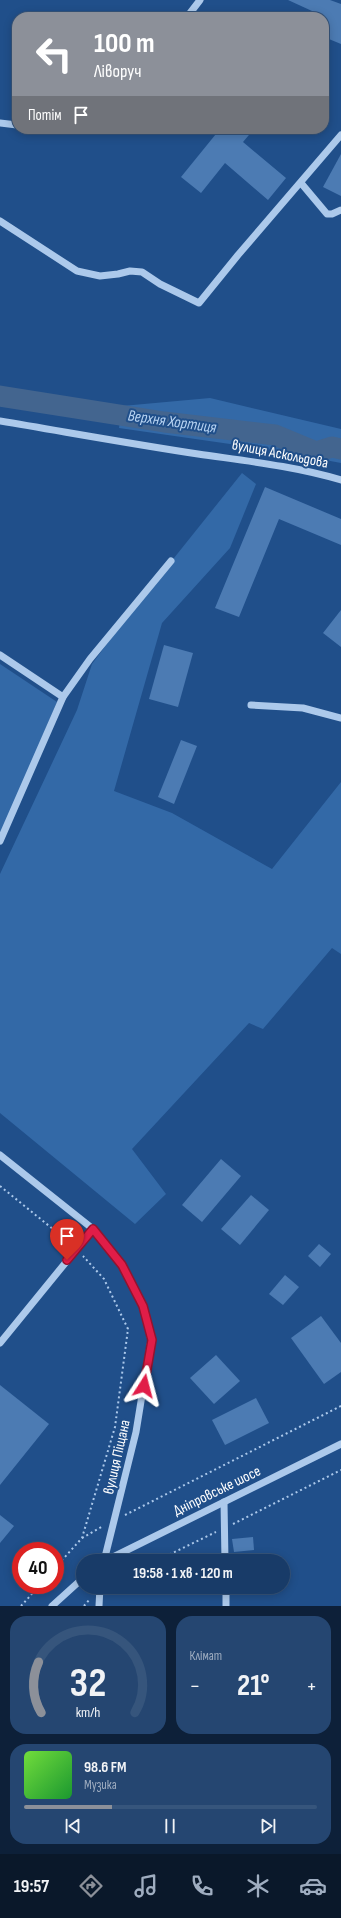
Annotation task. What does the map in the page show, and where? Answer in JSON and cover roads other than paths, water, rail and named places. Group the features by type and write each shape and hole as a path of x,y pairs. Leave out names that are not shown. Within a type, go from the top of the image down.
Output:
{"street":[{"path":"191,12 200,0"},
{"path":"0,123 12,124"},
{"path":"0,221 77,271 100,276 130,271 142,272 167,287 199,303 238,255 341,135"},
{"path":"301,183 327,214 332,214 341,210"},
{"name":"вулиця Аскольдова","path":"0,421 197,454 263,462 319,473 341,480"},
{"path":"0,841 63,698 90,659 171,560"},
{"path":"0,655 63,698"},
{"path":"251,704 303,708 341,718"},
{"name":"вулиця Піщана","path":"0,1155 93,1229 122,1265 143,1306 152,1340 136,1432 116,1519 106,1554"},
{"path":"0,1343 93,1229"},
{"name":"Дніпровське шосе","path":"118,1554 341,1444"},
{"path":"224,1502 225,1554"},
{"path":"52,1606 76,1584"},
{"path":"99,1606 100,1594"},
{"path":"226,1594 226,1606"}],"waterway":[{"name":"Верхня Хортиця","path":"0,396 164,422 275,435 316,452 332,447 341,449"}]}
